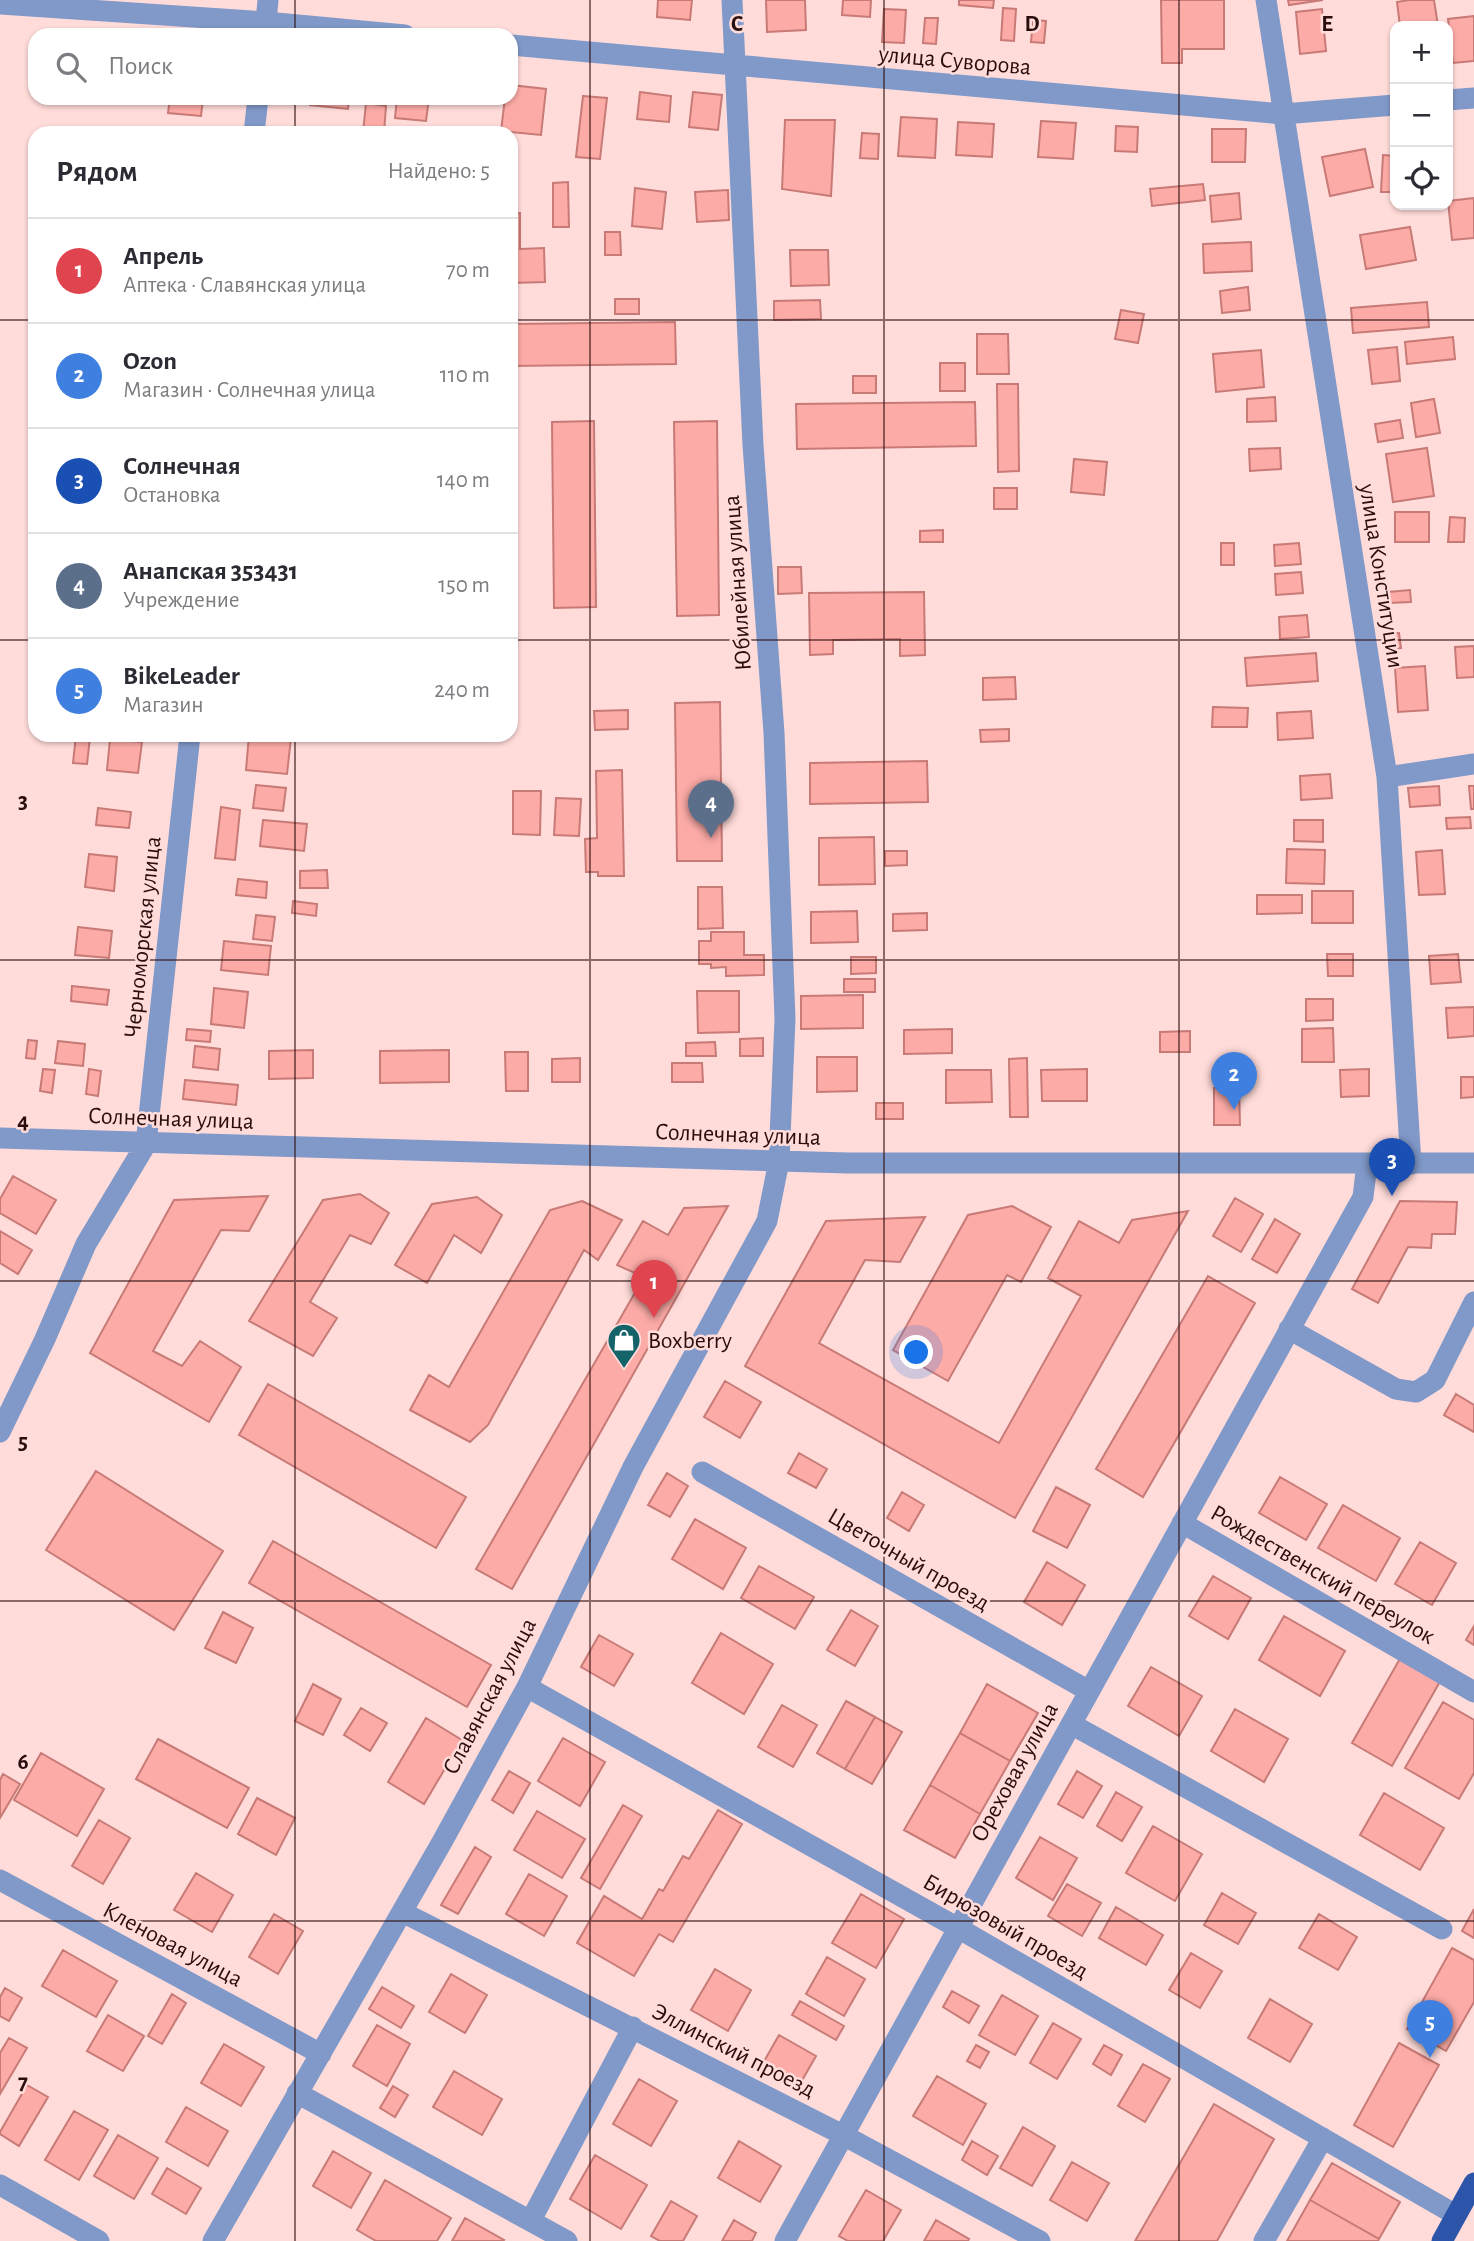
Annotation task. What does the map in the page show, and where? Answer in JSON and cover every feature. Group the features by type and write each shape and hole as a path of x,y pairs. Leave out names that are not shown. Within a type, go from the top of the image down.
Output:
{"main road":[{"path":"1442,2241 1474,2183"}],"street":[{"path":"0,4 265,28 268,0"},
{"name":"Юбилейная улица","path":"732,0 753,445 777,801 785,1018 779,1161"},
{"name":"улица Конституции","path":"1266,0 1387,777 1411,1164"},
{"name":"улица Суворова","path":"518,46 1283,114 1390,104"},
{"path":"1453,100 1474,98"},
{"path":"255,126 257,105"},
{"name":"Черноморская улица","path":"146,1144 189,742"},
{"path":"1387,777 1474,764"},
{"name":"Солнечная улица","path":"0,1138 779,1161 1474,1163"},
{"path":"0,1432 45,1339 86,1244 146,1144"},
{"name":"Славянская улица","path":"213,2241 402,1912 527,1686 633,1467 767,1221 779,1161"},
{"name":"Ореховая улица","path":"785,2241 1363,1197 1367,1164"},
{"path":"1289,1329 1396,1389 1416,1392 1434,1380 1474,1302"},
{"name":"Цветочный проезд","path":"702,1472 1089,1691"},
{"name":"Рождественский переулок","path":"1182,1523 1474,1692"},
{"name":"Бирюзовый проезд","path":"527,1686 958,1928 1456,2215"},
{"path":"1071,1724 1442,1930"},
{"name":"Кленовая улица","path":"0,1880 321,2054"},
{"name":"Эллинский проезд","path":"402,1912 843,2135 1040,2241"},
{"path":"531,2220 633,2027"},
{"path":"297,2092 568,2241"},
{"path":"1264,2241 1323,2138"},
{"path":"0,2185 99,2241"}],"building":[{"path":"658,0 692,0 690,20 657,17"},
{"path":"766,0 805,0 806,30 767,32"},
{"path":"843,0 871,0 870,17 842,15"},
{"path":"959,0 994,0 993,8 959,5"},
{"path":"1161,0 1224,0 1224,49 1182,49 1182,63 1162,63"},
{"path":"1288,0 1323,0 1289,5"},
{"path":"1434,0 1437,21 1399,21 1397,2"},
{"path":"1003,8 1016,9 1014,41 1001,40"},
{"path":"884,9 906,10 904,43 882,42"},
{"path":"1322,9 1326,51 1300,54 1296,12"},
{"path":"1474,16 1474,61 1453,63 1453,21 1448,19"},
{"path":"925,18 938,18 936,44 923,43"},
{"path":"1033,20 1046,21 1044,43 1031,42"},
{"path":"518,86 546,89 541,135 518,133 518,126 502,126 504,105 518,105"},
{"path":"640,92 671,96 669,122 637,119"},
{"path":"693,92 722,95 718,130 689,127"},
{"path":"583,96 607,98 600,159 576,157"},
{"path":"169,105 202,105 201,116 168,113"},
{"path":"310,105 348,105 348,109"},
{"path":"366,105 386,106 385,126 364,126"},
{"path":"396,105 428,105 426,121 395,118"},
{"path":"901,117 937,119 935,158 898,156"},
{"path":"785,120 835,120 831,196 782,189"},
{"path":"1041,121 1076,123 1073,159 1038,157"},
{"path":"958,122 994,124 992,157 956,155"},
{"path":"1116,126 1138,127 1137,152 1115,151"},
{"path":"1212,129 1246,129 1245,162 1212,162"},
{"path":"862,133 879,134 878,159 860,158"},
{"path":"1365,149 1373,187 1330,196 1322,157"},
{"path":"1383,155 1390,156 1390,192 1381,192"},
{"path":"568,182 569,227 553,227 553,183"},
{"path":"1203,184 1205,200 1152,206 1150,189"},
{"path":"635,188 666,192 662,229 632,226"},
{"path":"728,190 729,220 697,222 695,192"},
{"path":"1239,193 1241,219 1212,222 1210,196"},
{"path":"1474,198 1474,238 1452,240 1449,210 1453,210 1453,200"},
{"path":"518,213 520,249 544,248 545,282 518,283"},
{"path":"1410,227 1416,260 1366,269 1360,235"},
{"path":"605,232 620,232 621,255 605,255"},
{"path":"1251,242 1252,271 1204,273 1203,244"},
{"path":"790,250 828,250 829,285 791,286"},
{"path":"1248,287 1250,310 1222,313 1220,291"},
{"path":"615,299 639,299 639,314 615,314"},
{"path":"820,300 821,319 774,320 774,301"},
{"path":"1427,302 1429,327 1353,333 1351,308"},
{"path":"1121,310 1144,314 1138,343 1115,339"},
{"path":"675,322 676,364 518,366 518,324"},
{"path":"977,334 1008,334 1009,374 977,374"},
{"path":"1453,337 1455,359 1407,364 1405,342"},
{"path":"1397,347 1400,381 1372,384 1368,350"},
{"path":"1261,350 1264,387 1216,392 1213,354"},
{"path":"940,363 965,363 965,391 940,391"},
{"path":"853,376 876,376 876,393 853,393"},
{"path":"997,384 1018,384 1019,471 998,472"},
{"path":"1275,397 1276,421 1247,422 1247,399"},
{"path":"1434,399 1440,433 1416,437 1411,403"},
{"path":"975,402 976,446 797,449 796,404"},
{"path":"1400,420 1403,438 1378,442 1375,424"},
{"path":"594,421 596,607 554,608 552,422"},
{"path":"717,421 719,615 677,616 674,422"},
{"path":"1280,448 1281,469 1250,471 1249,449"},
{"path":"1427,448 1434,496 1393,502 1386,454"},
{"path":"1074,459 1107,462 1104,495 1071,492"},
{"path":"994,488 1017,488 1017,509 994,509"},
{"path":"1395,512 1429,512 1429,542 1395,542"},
{"path":"1450,517 1465,518 1464,542 1448,542"},
{"path":"943,530 943,542 920,542 920,531"},
{"path":"1221,543 1234,543 1234,565 1221,565"},
{"path":"1299,543 1301,564 1275,566 1274,545"},
{"path":"778,567 801,567 802,593 778,594"},
{"path":"1301,572 1303,593 1276,595 1275,574"},
{"path":"1410,590 1411,602 1389,603 1388,592"},
{"path":"924,592 925,655 900,656 900,639 833,640 833,654 810,655 809,593"},
{"path":"1307,615 1309,637 1280,639 1279,617"},
{"path":"1399,633 1401,648 1385,649 1384,634"},
{"path":"1474,646 1474,677 1457,678 1455,647"},
{"path":"1316,653 1318,681 1247,686 1245,658"},
{"path":"1425,666 1428,710 1398,712 1395,668"},
{"path":"1015,677 1016,699 983,700 983,678"},
{"path":"720,702 722,861 677,861 675,703"},
{"path":"1213,707 1248,708 1247,727 1212,727"},
{"path":"628,710 628,729 595,730 594,711"},
{"path":"1311,711 1313,738 1278,740 1277,713"},
{"path":"1009,729 1009,741 981,742 980,730"},
{"path":"75,742 89,742 87,764 73,763"},
{"path":"110,742 142,742 138,773 107,770"},
{"path":"248,742 291,742 287,774 246,770"},
{"path":"927,761 928,802 810,804 810,763"},
{"path":"622,770 624,876 598,876 598,872 586,872 585,839 597,838 596,771"},
{"path":"1330,774 1332,798 1301,800 1300,776"},
{"path":"256,785 286,788 283,811 253,808"},
{"path":"1439,786 1440,805 1410,807 1408,788"},
{"path":"1469,786 1474,786 1474,809 1471,809"},
{"path":"513,791 541,791 540,835 513,834"},
{"path":"556,798 581,799 579,836 554,835"},
{"path":"221,807 240,810 235,860 215,858"},
{"path":"98,808 131,812 129,828 96,825"},
{"path":"1470,817 1471,828 1447,829 1446,818"},
{"path":"263,820 307,824 304,851 260,846"},
{"path":"1294,820 1323,820 1323,842 1294,841"},
{"path":"874,837 875,884 819,885 819,838"},
{"path":"1287,849 1325,850 1324,884 1286,883"},
{"path":"1442,850 1445,894 1419,895 1416,852"},
{"path":"885,851 907,851 907,865 885,866"},
{"path":"89,854 117,857 114,891 85,887"},
{"path":"327,870 328,888 300,888 300,871"},
{"path":"238,879 267,882 266,898 236,895"},
{"path":"698,887 722,887 723,928 698,929"},
{"path":"1312,891 1353,891 1353,923 1312,923"},
{"path":"1257,895 1302,895 1302,913 1257,914"},
{"path":"293,901 317,904 316,916 292,913"},
{"path":"857,911 858,942 811,943 811,912"},
{"path":"927,913 927,930 893,931 893,914"},
{"path":"256,915 275,917 272,941 253,939"},
{"path":"78,927 112,931 109,958 75,955"},
{"path":"711,932 744,932 744,955 764,955 764,975 726,976 726,967 711,968 711,964 699,964 699,941 711,941"},
{"path":"224,941 271,946 268,975 221,970"},
{"path":"1327,954 1353,954 1353,976 1328,976"},
{"path":"1458,954 1461,982 1431,984 1429,956"},
{"path":"851,957 876,957 876,973 851,974"},
{"path":"844,979 875,979 875,992 844,992"},
{"path":"72,986 109,990 107,1005 71,1001"},
{"path":"214,988 248,992 244,1028 211,1024"},
{"path":"697,991 739,991 739,1032 698,1033"},
{"path":"863,995 863,1028 801,1029 801,996"},
{"path":"1306,999 1333,999 1333,1020 1306,1021"},
{"path":"1474,1007 1474,1036 1448,1038 1446,1008"},
{"path":"1333,1028 1334,1062 1302,1062 1302,1029"},
{"path":"187,1029 211,1031 210,1042 186,1040"},
{"path":"952,1029 952,1053 904,1054 904,1030"},
{"path":"1190,1031 1190,1052 1160,1052 1160,1032"},
{"path":"763,1038 763,1056 740,1056 740,1039"},
{"path":"28,1040 37,1041 35,1059 26,1058"},
{"path":"58,1041 85,1044 83,1066 55,1063"},
{"path":"715,1042 716,1056 686,1056 686,1043"},
{"path":"195,1046 220,1049 218,1070 193,1067"},
{"path":"313,1050 313,1078 269,1079 269,1051"},
{"path":"449,1050 449,1082 380,1083 380,1051"},
{"path":"505,1052 528,1052 528,1091 506,1091"},
{"path":"817,1057 857,1057 857,1091 817,1092"},
{"path":"580,1058 580,1082 552,1082 552,1059"},
{"path":"1027,1058 1028,1117 1010,1117 1009,1059"},
{"path":"672,1063 702,1063 703,1082 672,1082"},
{"path":"43,1069 55,1070 52,1093 40,1091"},
{"path":"89,1069 101,1071 98,1096 86,1094"},
{"path":"1087,1069 1087,1101 1042,1101 1041,1070"},
{"path":"1369,1069 1369,1096 1341,1097 1340,1070"},
{"path":"946,1070 991,1070 992,1102 946,1103"},
{"path":"1461,1077 1474,1077 1474,1097 1461,1098"},
{"path":"185,1080 238,1085 236,1105 183,1099"},
{"path":"1214,1088 1239,1088 1240,1125 1214,1125"},
{"path":"876,1103 903,1103 903,1119 876,1119"},
{"path":"13,1176 56,1200 36,1234 0,1213 0,1199"},
{"path":"360,1194 389,1213 371,1244 350,1235 310,1302 337,1318 313,1356 249,1321 323,1200"},
{"path":"268,1196 249,1231 221,1230 153,1351 182,1366 200,1341 241,1367 209,1422 90,1353 174,1200"},
{"path":"477,1197 502,1215 481,1253 454,1235 427,1283 395,1265 432,1204"},
{"path":"1235,1198 1263,1214 1241,1252 1213,1236"},
{"path":"582,1201 622,1220 598,1260 584,1250 488,1425 470,1442 410,1410 429,1375 449,1387 550,1210"},
{"path":"1400,1201 1457,1202 1455,1234 1432,1234 1431,1248 1408,1247 1378,1303 1352,1289"},
{"path":"728,1206 512,1589 476,1569 644,1277 617,1265 643,1221 668,1235 684,1208"},
{"path":"1012,1206 1051,1227 1021,1282 1007,1275 948,1381 893,1350 968,1215"},
{"path":"1188,1211 1015,1518 745,1366 826,1221 925,1217 900,1262 865,1260 819,1343 999,1443 1081,1296 1048,1278 1079,1221 1119,1243 1132,1220"},
{"path":"1275,1219 1300,1234 1277,1273 1252,1259"},
{"path":"0,1231 32,1250 18,1274 0,1263"},
{"path":"1208,1276 1255,1303 1143,1497 1096,1469"},
{"path":"725,1381 761,1402 740,1438 704,1417"},
{"path":"268,1384 466,1497 436,1548 239,1435"},
{"path":"1456,1394 1474,1405 1474,1432 1444,1415"},
{"path":"799,1453 827,1469 816,1488 788,1473"},
{"path":"96,1471 223,1551 174,1630 46,1550"},
{"path":"667,1473 688,1486 670,1517 648,1505"},
{"path":"1280,1477 1327,1504 1306,1540 1259,1513"},
{"path":"1056,1487 1090,1505 1067,1548 1033,1531"},
{"path":"902,1492 924,1505 909,1531 887,1518"},
{"path":"1343,1505 1400,1538 1376,1581 1318,1548"},
{"path":"695,1519 746,1548 723,1589 672,1559"},
{"path":"273,1541 491,1665 467,1707 249,1583"},
{"path":"1420,1542 1456,1563 1432,1605 1395,1584"},
{"path":"1047,1562 1085,1585 1062,1625 1024,1602"},
{"path":"759,1566 814,1597 795,1629 741,1598"},
{"path":"1213,1576 1251,1598 1228,1639 1189,1616"},
{"path":"851,1610 878,1626 855,1666 827,1650"},
{"path":"223,1612 253,1628 236,1663 205,1648"},
{"path":"1284,1616 1345,1651 1320,1696 1259,1660"},
{"path":"1474,1626 1474,1645 1466,1640"},
{"path":"721,1633 773,1664 744,1714 692,1683"},
{"path":"599,1635 633,1654 614,1686 581,1667"},
{"path":"1402,1655 1442,1678 1392,1766 1352,1743"},
{"path":"1151,1667 1202,1696 1179,1736 1128,1706"},
{"path":"313,1684 341,1699 323,1735 295,1721"},
{"path":"987,1684 1038,1713 1010,1761 960,1733"},
{"path":"846,1701 875,1717 845,1769 817,1753"},
{"path":"1443,1702 1474,1720 1474,1773 1459,1799 1405,1768"},
{"path":"782,1705 817,1725 793,1767 758,1747"},
{"path":"361,1708 387,1723 370,1751 344,1735"},
{"path":"1235,1709 1288,1739 1264,1782 1211,1751"},
{"path":"875,1717 902,1732 872,1784 845,1769"},
{"path":"426,1718 462,1740 424,1804 388,1782"},
{"path":"960,1733 1010,1761 980,1814 930,1785"},
{"path":"563,1738 605,1762 580,1806 538,1781"},
{"path":"158,1739 249,1788 227,1828 136,1779"},
{"path":"41,1753 104,1789 77,1836 14,1800"},
{"path":"509,1771 530,1783 513,1813 492,1800"},
{"path":"1077,1771 1102,1786 1083,1818 1058,1804"},
{"path":"3,1774 20,1784 0,1818 0,1780"},
{"path":"930,1785 980,1814 955,1858 904,1830"},
{"path":"1116,1792 1142,1807 1122,1841 1097,1826"},
{"path":"1384,1793 1444,1828 1420,1870 1360,1835"},
{"path":"257,1798 295,1818 276,1855 238,1834"},
{"path":"623,1805 642,1816 600,1889 581,1878"},
{"path":"718,1810 742,1824 673,1942 659,1934 634,1976 577,1943 604,1896 642,1919 659,1889 663,1891 683,1856 689,1859"},
{"path":"537,1811 585,1839 562,1878 514,1850"},
{"path":"99,1820 130,1838 103,1884 72,1866"},
{"path":"1153,1826 1202,1854 1175,1901 1126,1873"},
{"path":"1040,1837 1077,1858 1053,1900 1016,1878"},
{"path":"475,1847 491,1857 458,1914 441,1905"},
{"path":"196,1873 233,1895 212,1932 174,1910"},
{"path":"529,1874 567,1896 544,1936 506,1914"},
{"path":"1067,1884 1101,1903 1082,1936 1048,1916"},
{"path":"1222,1893 1256,1913 1238,1944 1204,1925"},
{"path":"861,1894 904,1919 876,1968 832,1943"},
{"path":"1116,1907 1163,1935 1146,1965 1099,1938"},
{"path":"1474,1909 1474,1938 1462,1931"},
{"path":"274,1914 303,1931 278,1974 249,1957"},
{"path":"1319,1914 1357,1937 1338,1970 1299,1948"},
{"path":"1452,1948 1474,1960 1474,2002 1446,2051 1407,2029"},
{"path":"63,1950 117,1981 96,2017 42,1986"},
{"path":"1191,1953 1222,1971 1200,2008 1169,1990"},
{"path":"827,1957 865,1979 844,2016 806,1994"},
{"path":"715,1969 751,1990 728,2031 691,2010"},
{"path":"451,1974 487,1995 465,2033 429,2012"},
{"path":"382,1987 414,2006 401,2028 369,2009"},
{"path":"5,1988 22,1998 9,2021 0,2016 0,1997"},
{"path":"952,1991 979,2006 969,2023 943,2007"},
{"path":"172,1994 186,2003 162,2044 148,2036"},
{"path":"1002,1995 1038,2016 1015,2055 979,2035"},
{"path":"1270,1999 1312,2024 1290,2062 1248,2038"},
{"path":"800,2001 844,2026 836,2040 792,2015"},
{"path":"108,2015 144,2036 123,2071 87,2051"},
{"path":"1053,2023 1081,2039 1057,2079 1030,2063"},
{"path":"377,2025 410,2044 387,2086 353,2066"},
{"path":"779,2035 816,2056 800,2084 763,2063"},
{"path":"9,2038 27,2048 0,2094 0,2053"},
{"path":"1399,2043 1439,2065 1393,2147 1354,2125"},
{"path":"224,2044 264,2067 241,2106 201,2083"},
{"path":"976,2045 989,2052 980,2068 967,2061"},
{"path":"1104,2045 1122,2055 1111,2075 1093,2064"},
{"path":"1143,2064 1170,2079 1145,2122 1118,2106"},
{"path":"454,2071 502,2099 482,2135 433,2107"},
{"path":"937,2076 986,2104 963,2145 913,2116"},
{"path":"639,2079 677,2101 651,2146 613,2124"},
{"path":"27,2085 48,2097 19,2146 0,2132"},
{"path":"393,2086 408,2095 395,2117 380,2108"},
{"path":"1214,2104 1274,2139 1217,2241 1135,2241"},
{"path":"186,2107 228,2131 208,2166 166,2142"},
{"path":"74,2111 108,2130 79,2180 45,2160"},
{"path":"1023,2127 1055,2146 1032,2186 1000,2168"},
{"path":"118,2135 158,2158 134,2199 94,2176"},
{"path":"739,2141 781,2166 760,2202 718,2178"},
{"path":"972,2141 998,2156 987,2175 962,2160"},
{"path":"333,2151 371,2173 351,2208 313,2186"},
{"path":"595,2155 647,2185 621,2229 570,2199"},
{"path":"1072,2162 1109,2183 1087,2221 1050,2200"},
{"path":"1332,2163 1400,2202 1379,2239 1310,2200"},
{"path":"167,2168 201,2188 186,2214 152,2194"},
{"path":"385,2180 451,2218 437,2241 376,2241 357,2230"},
{"path":"866,2190 901,2210 883,2241 848,2241 839,2236"},
{"path":"1310,2200 1379,2239 1378,2241 1287,2241"},
{"path":"671,2201 697,2216 683,2241 660,2241 651,2236"},
{"path":"465,2218 504,2240 452,2241"},
{"path":"734,2220 756,2233 752,2241 722,2241"},
{"path":"936,2220 969,2239 968,2241 924,2241"}],"place":[{"name":"Анапская 353431","path":"711,838"},
{"name":"Ozon","path":"1234,1110"},
{"name":"Солнечная","path":"1392,1196"},
{"name":"Апрель","path":"654,1318"},
{"name":"Boxberry","path":"624,1370"},
{"name":"BikeLeader","path":"1430,2058"}]}
